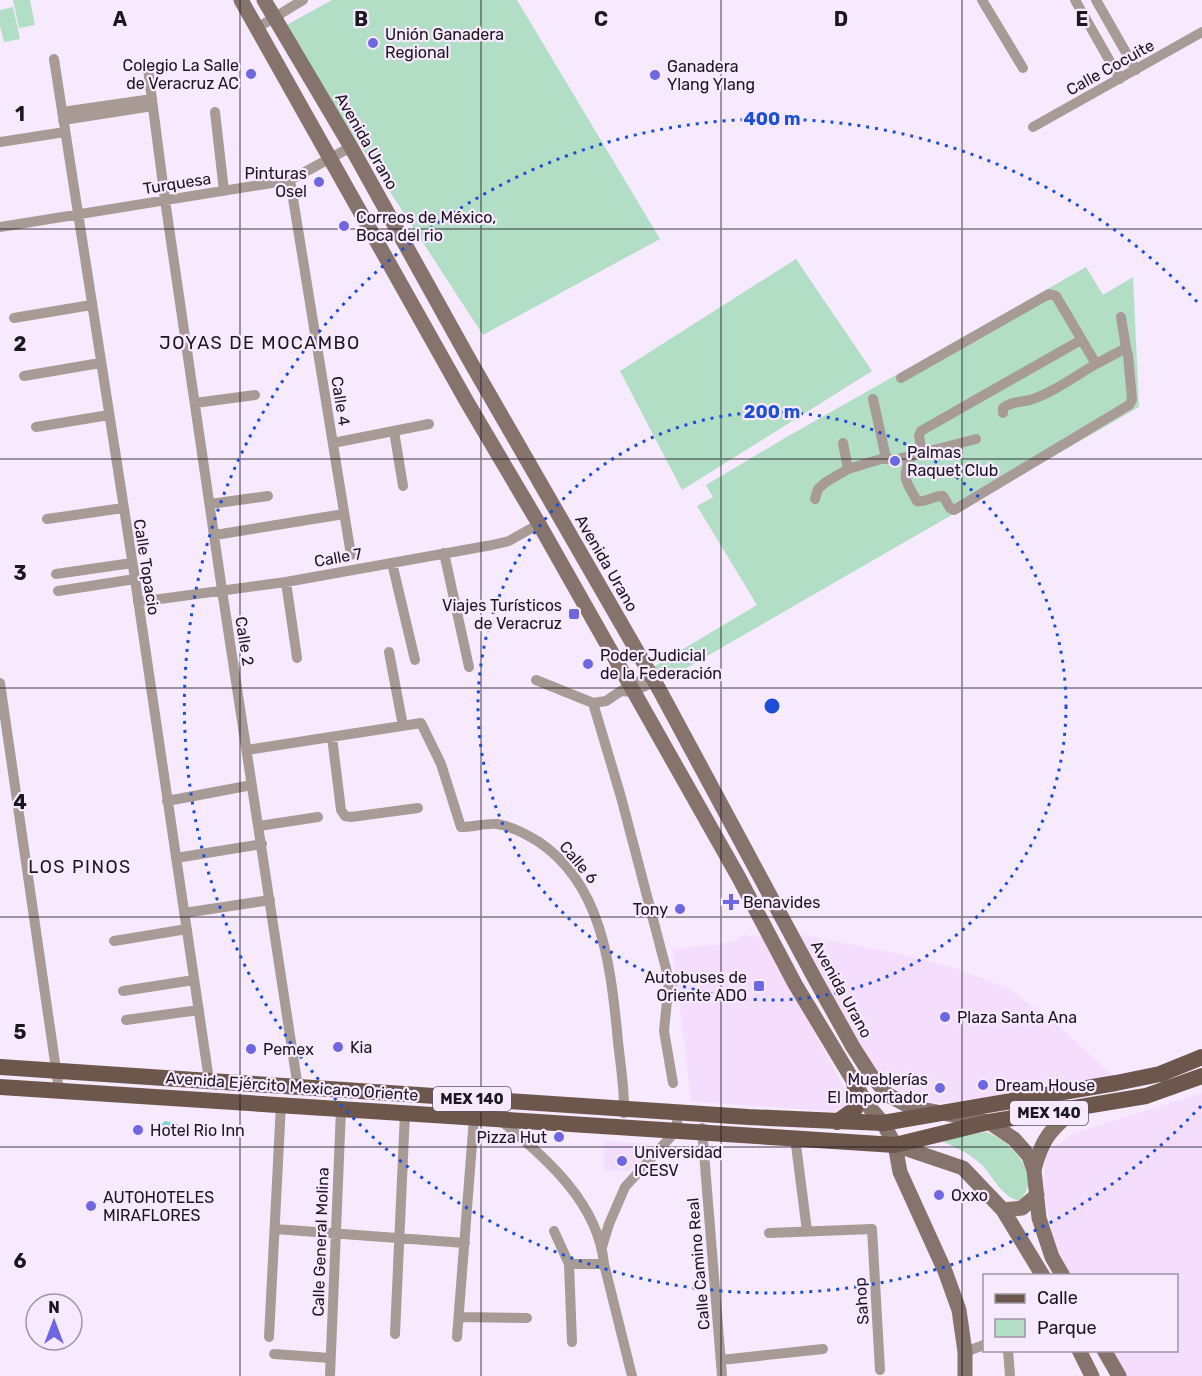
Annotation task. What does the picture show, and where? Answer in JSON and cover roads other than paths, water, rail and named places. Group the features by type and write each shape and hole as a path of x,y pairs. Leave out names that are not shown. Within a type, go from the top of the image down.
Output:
{"main road":[{"path":"241,0 467,402 539,524 628,690 738,876 795,984 869,1107 883,1124 895,1145 900,1172 945,1271 959,1310 965,1352 965,1376"},
{"name":"Avenida Urano","path":"264,0 351,147 470,361 653,678 814,979 871,1075 888,1095 911,1107 989,1122"},
{"path":"578,594 597,582"},
{"name":"MEX 140","path":"895,1145 989,1122 1160,1074 1202,1057"},
{"name":"Avenida Ejército Mexicano Oriente","path":"0,1067 837,1122 883,1124 943,1114"},
{"name":"MEX 140","path":"943,1114 1048,1105 1074,1109 1146,1096 1202,1076"},
{"path":"837,1122 855,1109 857,1098 854,1082"},
{"name":"Avenida Ejército Mexicano Oriente","path":"0,1087 895,1145"},
{"path":"1034,1170 1040,1147 1052,1129 1074,1109"},
{"path":"989,1122 1014,1138 1029,1156 1034,1170 1040,1218 1052,1257 1062,1274"},
{"path":"895,1145 963,1168 1003,1210 1042,1274"},
{"path":"1003,1210 1022,1208 1037,1195"},
{"path":"1080,1352 1092,1376"},
{"path":"1105,1352 1119,1376"}],"street":[{"path":"257,28 303,0"},
{"path":"982,0 1023,68"},
{"path":"1075,0 1120,79"},
{"path":"1096,0 1136,70"},
{"name":"Calle Cocuite","path":"1033,127 1202,32"},
{"name":"Calle Topacio","path":"54,59 135,579 208,1080"},
{"name":"Calle 2","path":"148,69 222,590 298,1088"},
{"path":"62,116 152,102"},
{"path":"215,112 224,191"},
{"path":"0,142 64,132"},
{"name":"Turquesa","path":"0,227 290,180 351,147"},
{"name":"Calle 4","path":"290,180 351,555"},
{"path":"902,378 1049,294 1056,296 1096,364"},
{"path":"14,318 91,305"},
{"path":"1081,340 921,431 917,454 905,470 904,479 917,501 943,496 950,508 954,510 1129,405 1132,400 1121,317"},
{"path":"1003,413 1003,408 1007,405 1048,393 1126,348"},
{"path":"24,376 100,363"},
{"path":"195,403 255,395"},
{"path":"873,399 891,458 905,470"},
{"path":"36,427 109,415"},
{"path":"333,443 429,424"},
{"path":"394,431 403,486"},
{"path":"815,499 818,489 848,469 976,439"},
{"path":"843,443 848,469"},
{"path":"210,504 268,496"},
{"path":"47,519 123,508"},
{"path":"215,535 344,514"},
{"name":"Calle 7","path":"138,602 286,582 509,541 539,524"},
{"path":"444,553 469,667"},
{"path":"56,574 132,563"},
{"path":"392,563 415,660"},
{"path":"58,591 135,579"},
{"path":"286,582 297,658"},
{"path":"389,652 403,726"},
{"path":"536,680 593,703 606,701 653,678"},
{"path":"0,683 57,1070 58,1090"},
{"path":"593,703 621,797 669,980 664,1031 673,1083"},
{"name":"Calle 6","path":"247,750 421,723 441,764 461,827 498,824 530,836 552,851 585,889 596,915 607,960 615,1010 624,1128"},
{"path":"332,737 342,810 345,816 418,808"},
{"path":"167,801 252,785"},
{"path":"259,826 318,817"},
{"path":"176,858 262,844"},
{"path":"184,913 270,900"},
{"path":"114,940 187,929"},
{"path":"123,991 194,980"},
{"path":"126,1020 199,1010"},
{"path":"269,1337 281,1104"},
{"name":"Calle General Molina","path":"330,1376 341,1109"},
{"path":"602,1247 625,1187 675,1132 679,1112"},
{"path":"395,1334 405,1113"},
{"name":"Calle Camino Real","path":"702,1114 722,1376"},
{"path":"457,1337 474,1118"},
{"path":"499,1119 539,1153 566,1181 589,1215 602,1247 604,1264 631,1372 622,1376"},
{"path":"769,1233 807,1231 795,1137"},
{"path":"275,1228 465,1244"},
{"name":"Sahop","path":"807,1231 872,1229 880,1370"},
{"path":"554,1231 569,1264 572,1342"},
{"path":"569,1264 604,1264"},
{"path":"459,1317 527,1318"},
{"path":"965,1352 983,1345"},
{"path":"721,1360 823,1349"},
{"path":"1008,1352 1010,1376"},
{"path":"274,1354 330,1358"}],"place":[{"name":"Unión Ganadera Regional","path":"373,43"},
{"name":"Colegio La Salle de Veracruz AC","path":"251,74"},
{"name":"Ganadera Ylang Ylang","path":"655,75"},
{"name":"Pinturas Osel","path":"319,182"},
{"name":"Correos de México, Boca del rio","path":"344,226"},
{"name":"Palmas Raquet Club","path":"895,461"},
{"name":"Viajes Turísticos de Veracruz","path":"574,614"},
{"name":"Poder Judicial de la Federación","path":"588,664"},
{"name":"Benavides","path":"731,902"},
{"name":"Tony","path":"680,909"},
{"name":"Autobuses de Oriente ADO","path":"759,986"},
{"name":"Plaza Santa Ana","path":"945,1017"},
{"name":"Kia","path":"338,1047"},
{"name":"Pemex","path":"251,1049"},
{"name":"Dream House","path":"983,1085"},
{"name":"Mueblerías El Importador","path":"940,1088"},
{"name":"Hotel Rio Inn","path":"138,1130"},
{"name":"Pizza Hut","path":"559,1137"},
{"name":"Universidad ICESV","path":"622,1161"},
{"name":"Oxxo","path":"939,1195"},
{"name":"AUTOHOTELES MIRAFLORES","path":"91,1206"}],"district":[{"name":"JOYAS DE MOCAMBO","path":"260,343"},
{"name":"LOS PINOS","path":"80,867"}]}
